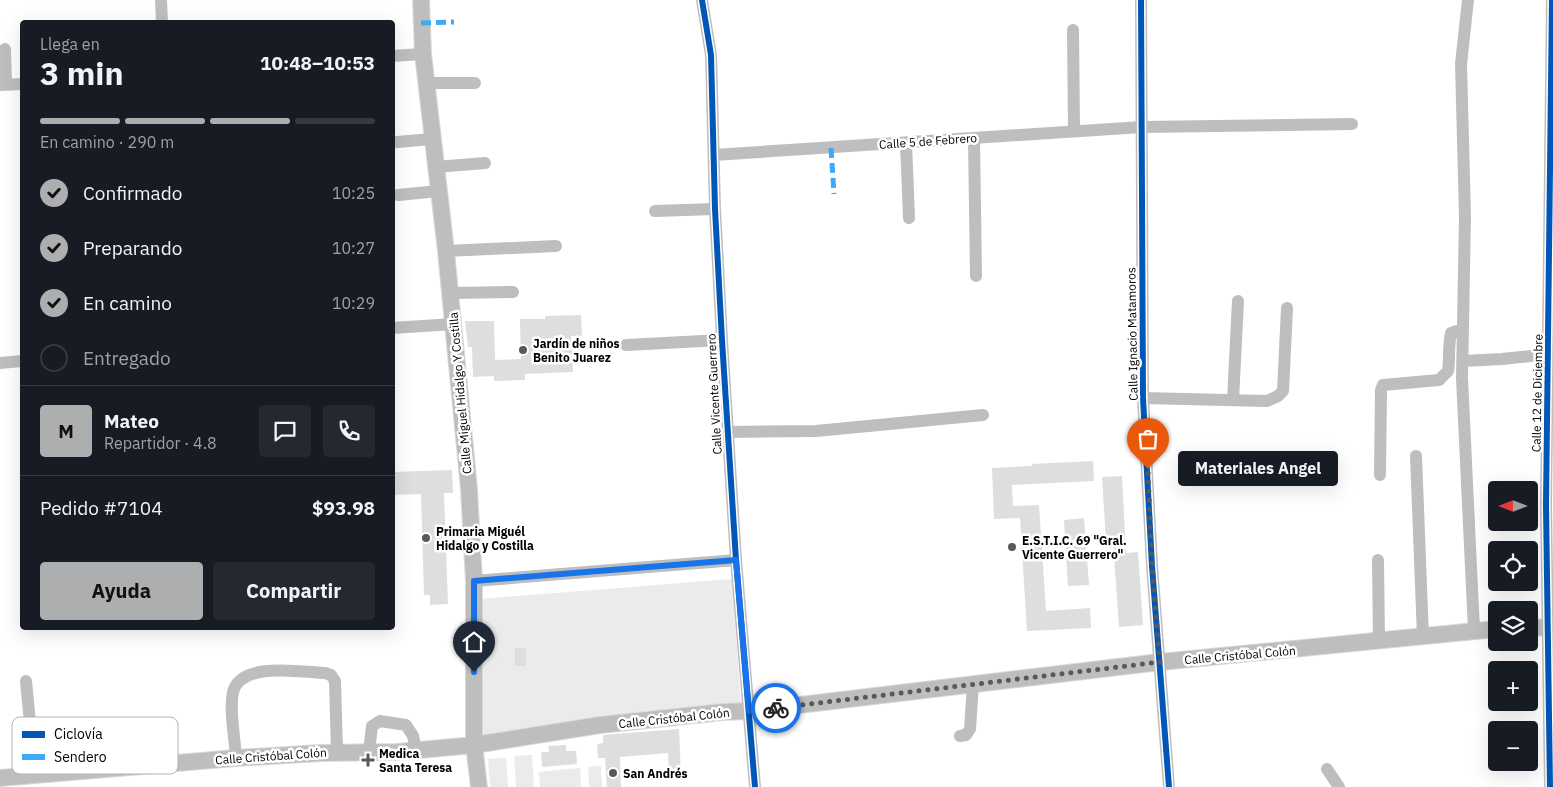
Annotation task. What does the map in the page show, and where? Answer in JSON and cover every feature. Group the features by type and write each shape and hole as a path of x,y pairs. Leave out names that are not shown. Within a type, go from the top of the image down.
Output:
{"main road":[{"name":"Calle Miguel Hidalgo Y Costilla","path":"421,0 426,84 451,293 465,435 474,581 474,745 479,787"},
{"path":"1538,628 1551,627"},
{"name":"Calle Cristóbal Colón","path":"178,763 236,758 337,752 416,750 474,745 600,725 749,711 1160,662 1379,642 1488,629"},
{"name":"Calle Cristóbal Colón","path":"0,778 57,774"}],"street":[{"path":"161,0 162,20"},
{"name":"Calle Vicente Guerrero","path":"702,0 711,55 722,340 736,560 755,787"},
{"name":"Calle Ignacio Matamoros","path":"1142,0 1143,398 1152,566 1169,787"},
{"path":"1468,0 1461,64 1465,216 1463,407 1474,630"},
{"name":"Calle 12 de Diciembre","path":"1550,787 1551,627 1546,505 1551,352 1552,0"},
{"path":"1073,30 1074,131"},
{"path":"5,49 3,85 20,84"},
{"path":"395,56 423,54"},
{"path":"426,84 475,82"},
{"name":"Calle 5 de Febrero","path":"714,155 1142,127 1352,124"},
{"path":"974,138 976,276"},
{"path":"397,142 432,139"},
{"path":"906,142 909,218"},
{"path":"436,167 485,163"},
{"path":"398,195 439,191"},
{"path":"654,211 716,209"},
{"path":"446,251 556,246"},
{"path":"451,293 513,292"},
{"path":"1233,400 1238,301"},
{"path":"1143,398 1267,401 1278,396 1282,391 1287,308"},
{"path":"395,328 454,324"},
{"path":"1380,475 1381,390 1383,385 1439,380 1448,371 1450,357 1449,341 1452,333 1463,329"},
{"path":"626,345 722,340"},
{"path":"1463,361 1502,359 1551,352"},
{"path":"0,363 20,361"},
{"path":"728,432 816,431 983,415"},
{"path":"1416,456 1422,636"},
{"path":"474,581 736,560"},
{"path":"1378,560 1379,642"},
{"path":"236,758 232,704 234,690 243,678 267,670 325,673 331,675 335,681 337,752"},
{"path":"26,681 29,717"},
{"path":"960,736 966,735 970,729 973,684"},
{"path":"369,752 372,726 380,722 406,725 413,736 416,750"},
{"path":"1327,769 1339,787"}],"shaded area":[{"path":"732,579 741,706 598,716 532,731 483,736 479,599"},
{"path":"532,755 534,787 516,787 514,756"},
{"path":"506,758 508,787 490,787 488,759"},
{"path":"601,766 602,787 589,787 588,767"},
{"path":"580,768 581,787 540,787 539,772"}],"building":[{"path":"581,315 582,336 571,336 573,372 525,374 525,380 494,381 494,376 473,377 472,347 468,347 465,321 494,321 495,360 521,359 520,319 545,319 545,316"},
{"path":"1093,461 1094,481 1012,485 1013,506 1039,505 1046,611 1090,608 1091,628 1027,631 1020,518 994,519 992,468"},
{"path":"452,470 453,493 444,493 448,604 430,605 430,595 424,595 421,494 395,495 395,472"},
{"path":"1122,476 1126,553 1138,552 1143,625 1119,627 1113,542 1106,542 1102,477"},
{"path":"1084,518 1089,585 1068,586 1064,520"},
{"path":"515,648 526,648 526,666 515,666"},
{"path":"679,729 681,775 669,776 668,753 620,757 621,787 607,787 605,758 598,758 597,744 603,743 603,735"},
{"path":"566,745 566,751 576,751 577,764 542,767 541,752 549,752 548,746"}],"marked path":[{"path":"421,23 454,22"},
{"path":"831,148 834,194"}],"cycle path":[{"path":"702,0 711,55 715,209 722,340 736,560 755,787"},
{"path":"1141,0 1143,398 1152,566 1169,787"},
{"path":"1550,787 1546,505 1552,0"}],"way so far":[{"path":"776,708 1160,662 1152,566 1148,469"}],"place":[{"name":"Jardín de niños Benito Juarez","path":"523,350"},
{"name":"Materiales Angel","path":"1148,469"},
{"name":"Primaria Miguél Hidalgo y Costilla","path":"426,538"},
{"name":"E.S.T.I.C. 69 \"Gral. Vicente Guerrero\"","path":"1012,547"},
{"name":"Medica Santa Teresa","path":"368,760"},
{"name":"San Andrés","path":"613,773"}],"route":[{"path":"474,672 474,581 736,560 749,711 776,708"}]}
